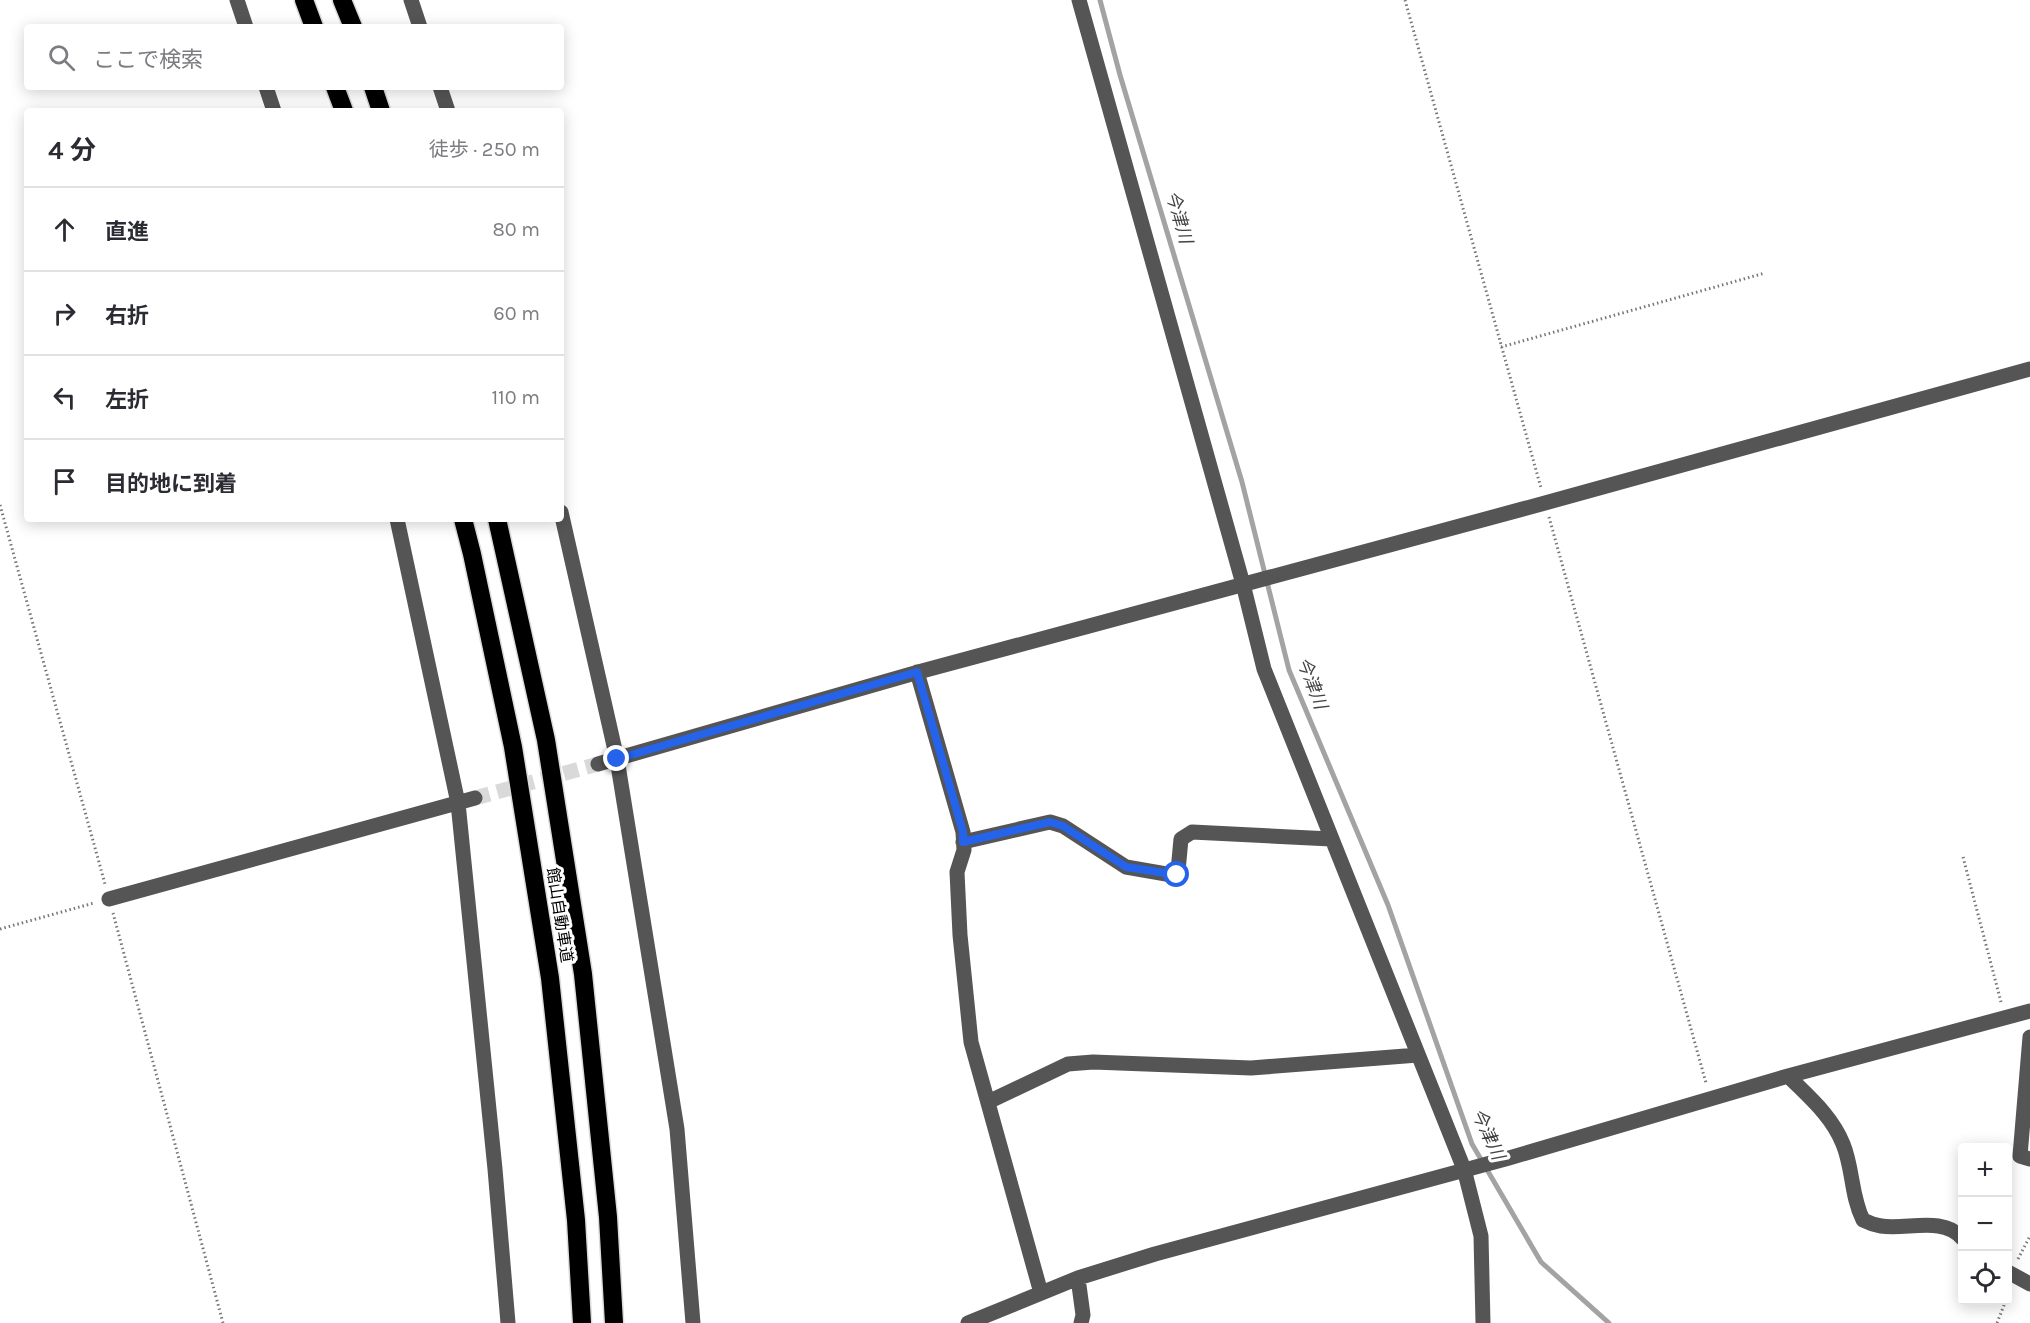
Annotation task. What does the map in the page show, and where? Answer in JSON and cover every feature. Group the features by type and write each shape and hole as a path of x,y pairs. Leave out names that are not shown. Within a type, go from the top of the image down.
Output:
{"highway":[{"path":"304,0 313,24"},
{"path":"342,0 352,24"},
{"path":"336,90 343,108"},
{"path":"374,90 380,108"},
{"name":"館山自動車道","path":"464,522 513,747 550,978 576,1220 582,1323"},
{"name":"館山自動車道","path":"498,522 546,740 583,974 609,1217 614,1323"}],"street":[{"path":"237,0 245,24"},
{"path":"411,0 419,24"},
{"path":"1079,0 1243,584 1264,669 1464,1169 1481,1236 1484,1323"},
{"path":"267,90 272,108"},
{"path":"441,90 447,108"},
{"path":"598,764 917,672 1545,503 2030,369"},
{"path":"398,522 458,803 508,1323"},
{"path":"563,522 617,759 677,1129 693,1323"},
{"path":"917,672 963,832 963,850 957,872 960,935 971,1042 1041,1293"},
{"path":"109,899 475,798"},
{"path":"963,842 1050,822 1063,826 1126,867 1177,875 1181,839 1192,832 1331,839"},
{"path":"968,1323 1078,1278 1155,1254 1509,1158 1788,1076 2030,1011"},
{"path":"2030,1037 2020,1156 2030,1159"},
{"path":"988,1102 1068,1064 1093,1062 1251,1068 1418,1056"},
{"path":"1788,1076 1832,1120 1844,1145 1857,1208 1863,1220 1883,1227 1941,1226 1958,1233"},
{"path":"2012,1275 2030,1284"},
{"path":"1078,1278 1083,1315 1081,1323"}],"path":[{"path":"1405,0 1710,1100"},
{"path":"1501,347 1765,273"},
{"path":"0,505 223,1323"},
{"path":"1963,857 2005,1018"},
{"path":"0,929 109,899"},
{"path":"1997,1323 2004,1305"}],"waterway":[{"name":"今津川","path":"1100,0 1120,75 1242,482 1289,670 1388,905 1472,1144 1541,1262 1609,1323"}],"tunnel":[{"path":"475,798 598,764"}],"route":[{"path":"617,759 917,672 963,832 963,842 1050,822 1063,826 1126,867 1177,875"}]}
